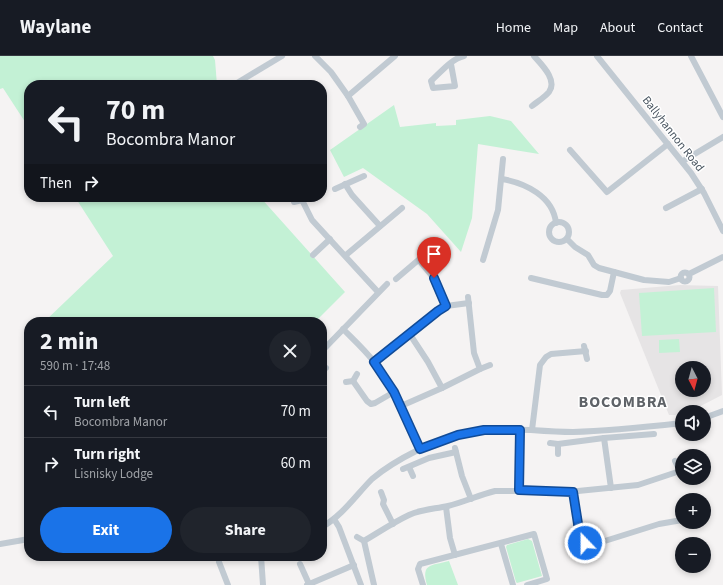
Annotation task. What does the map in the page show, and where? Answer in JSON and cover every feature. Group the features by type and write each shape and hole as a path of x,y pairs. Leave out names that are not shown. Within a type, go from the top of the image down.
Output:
{"street":[{"path":"246,80 282,56"},
{"path":"315,56 331,72 348,96 364,124 360,127"},
{"path":"348,96 395,56"},
{"path":"451,64 456,86 433,88 432,81 457,58 464,56"},
{"path":"532,106 550,91 552,82 548,73 534,56"},
{"name":"Ballyhannon Road","path":"597,56 682,161 702,190 723,231"},
{"path":"691,56 723,118"},
{"path":"682,161 723,138"},
{"path":"570,150 607,192 668,144"},
{"path":"483,260 498,210 503,159"},
{"path":"335,189 364,176"},
{"path":"502,179 521,183 535,190 544,199 555,215 556,223"},
{"path":"345,184 352,195 380,226"},
{"path":"666,208 702,190"},
{"path":"305,202 309,216 378,292"},
{"path":"346,256 402,208"},
{"path":"556,223 562,223 568,227 569,233 567,239 561,242 555,241 550,237 550,230 553,224 556,223"},
{"path":"313,255 330,239"},
{"path":"567,239 575,247 588,255 594,265 599,268 644,280 668,282 680,278 687,281 690,277 689,274 723,257"},
{"path":"396,280 436,245"},
{"path":"479,249 486,252"},
{"path":"419,260 437,282 446,306"},
{"path":"530,278 602,295 608,295 614,272"},
{"path":"327,346 387,284"},
{"path":"374,362 438,311 446,306 468,300 474,353 480,369"},
{"path":"343,329 374,362 394,392 420,449"},
{"path":"409,333 428,362 442,388"},
{"path":"532,430 540,365 546,357 551,354 585,348 587,359"},
{"path":"401,406 490,365"},
{"path":"353,381 357,374"},
{"path":"353,381 367,402 371,404 394,392"},
{"path":"346,382 353,381"},
{"path":"711,415 723,410"},
{"path":"327,524 334,519 373,478 395,462 420,449 458,435 484,430 572,432 675,424"},
{"path":"519,490 520,430"},
{"path":"550,443 558,444 652,434 650,441"},
{"path":"604,438 611,488"},
{"path":"558,444 558,454"},
{"path":"413,476 406,468 429,458 456,450 462,476 471,499"},
{"path":"364,541 409,515 425,509 446,507 495,490 573,492 638,485 675,473"},
{"path":"382,490 384,500 383,504 393,524"},
{"path":"573,492 579,530 582,538 588,545 659,524 675,521"},
{"path":"446,507 450,538 455,555"},
{"path":"334,519 339,527 361,585"},
{"path":"423,585 418,569 420,564 501,544 534,534 547,579 527,585"},
{"path":"357,537 364,541 375,582"},
{"path":"0,544 24,540"},
{"path":"501,544 513,585"},
{"path":"261,561 263,585"},
{"path":"218,562 224,569 228,585"},
{"path":"300,564 308,585 354,565"}],"shaded area":[{"path":"680,285 718,286 722,395 703,405 675,405 675,415 669,415 620,293 621,290"}],"green space":[{"path":"0,56 213,56 215,60 217,80 24,80 24,120 3,88 0,89"},
{"path":"394,105 400,127 436,123 436,126 456,125 456,120 490,116 511,121 539,154 478,144 472,218 461,252 427,214 363,168 344,177 330,150"},
{"path":"78,202 264,202 345,292 320,317 49,317 113,256"},
{"path":"714,288 716,332 642,336 639,293"},
{"path":"679,339 680,352 659,353 659,340"},
{"path":"528,539 532,541 542,576 517,583 506,547 507,545"},
{"path":"449,561 458,585 427,585 425,573 427,569 433,565"}],"district":[{"name":"BOCOMBRA","path":"623,402"}],"route":[{"path":"434,278 446,306 374,362 394,392 420,449 438,441 458,435 484,430 520,430 519,490 573,492 579,530 585,543"}]}
